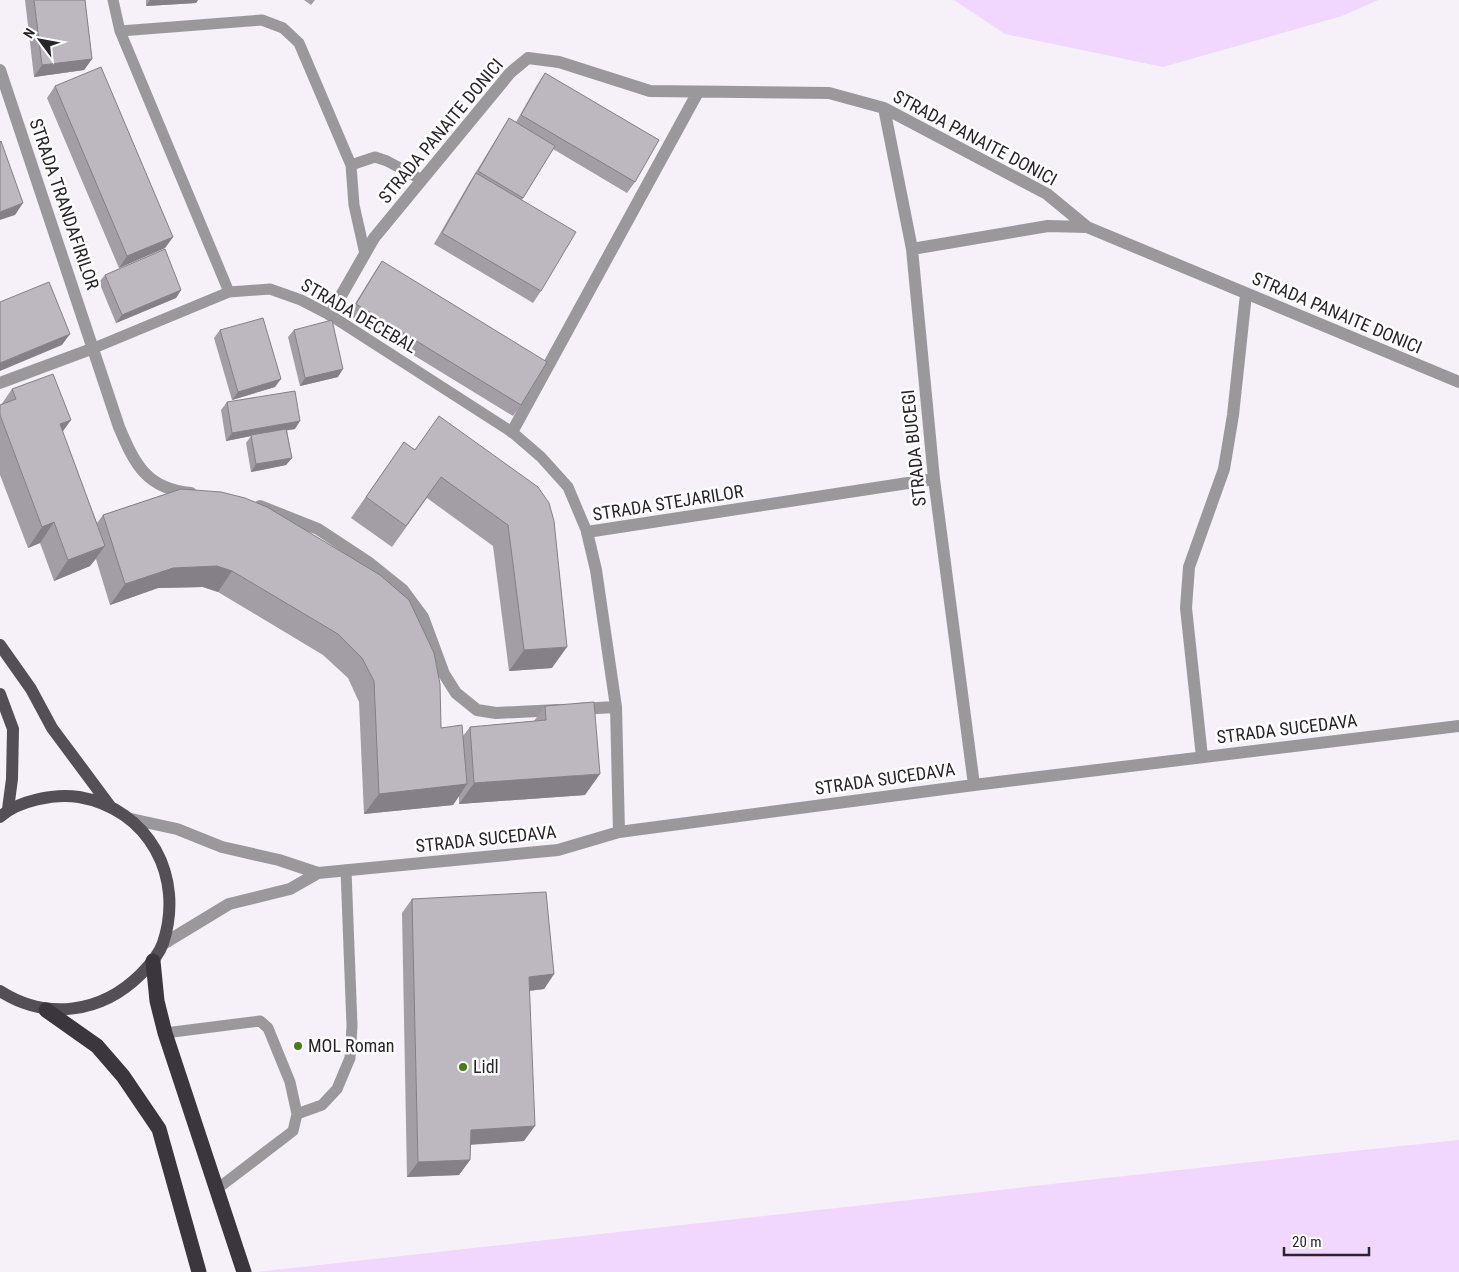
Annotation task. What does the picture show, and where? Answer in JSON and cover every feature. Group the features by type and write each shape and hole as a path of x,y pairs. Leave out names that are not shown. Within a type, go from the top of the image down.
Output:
{"highway":[{"path":"153,961 157,1002 165,1033 244,1272"},
{"path":"46,1010 97,1046 123,1076 159,1129 198,1268"}],"main road":[{"path":"0,645 31,689 52,728 112,808"},
{"path":"0,694 13,729 12,779 4,813"},
{"path":"0,991 17,1002 46,1010 100,1003 127,988 153,961 163,944 170,907 165,870 151,840 131,819 112,808 95,800 69,796 40,800 4,813"}],"street":[{"name":"STRADA PANAITE DONICI","path":"330,315 374,238 510,73 528,58 559,62 650,91 829,93 884,108 1047,194 1087,228 1459,382"},
{"name":"STRADA TRANDAFIRILOR","path":"0,70 119,427 132,458 147,478 173,492 207,495"},
{"path":"512,432 698,92"},
{"name":"STRADA BUCEGI","path":"884,108 912,248 934,479 974,785"},
{"path":"912,248 1048,226 1087,228"},
{"path":"1202,757 1186,608 1189,567 1224,469 1233,415 1246,294"},
{"name":"STRADA DECEBAL","path":"0,383 94,348"},
{"name":"STRADA STEJARILOR","path":"619,832 616,707 596,570 587,532 934,479"},
{"path":"244,499 318,529 368,562 403,590 423,617 444,674 456,693 477,710 496,713 616,707"},
{"name":"STRADA SUCEDAVA","path":"163,944 229,904 290,889 318,873 558,850 619,832 974,785 1459,726"},
{"name":"STRADA SUCEDAVA","path":"131,819 177,829 222,847 279,860 318,873"}],"lane":[{"path":"113,0 120,31 229,292"},
{"path":"120,31 262,20 283,28 299,43 351,165 354,205 365,254"},
{"path":"351,165 375,157 387,161 422,180"},
{"name":"STRADA DECEBAL","path":"94,348 229,292 270,289 302,300 330,315 512,432 541,457 568,487 587,532"},
{"path":"297,1114 322,1105 338,1089 350,1058 352,1026 346,870"},
{"path":"165,1033 260,1021 268,1028 290,1082 297,1114 293,1131 217,1189"}],"shaded area":[{"path":"954,0 1378,0 1342,16 1163,67 1005,34"},
{"path":"1459,1140 1459,1272 256,1272 1334,1153"}],"building":[{"path":"34,0 85,0 92,59 42,65"},
{"path":"101,67 173,237 127,256 55,86"},
{"path":"545,73 659,140 635,182 521,115"},
{"path":"509,118 555,146 523,198 478,171"},
{"path":"0,142 23,203 0,212"},
{"path":"476,173 576,232 541,291 442,233"},
{"path":"165,249 181,290 122,315 105,275"},
{"path":"382,261 547,362 521,405 356,304"},
{"path":"49,282 70,334 0,363 0,302"},
{"path":"263,318 281,379 238,392 220,330"},
{"path":"332,320 343,369 305,378 294,330"},
{"path":"53,374 71,420 60,424 105,546 68,560 54,522 42,527 0,415 0,405 16,399 12,389"},
{"path":"295,391 300,421 232,433 227,402"},
{"path":"439,416 538,487 549,503 554,521 567,647 524,650 508,525 441,477 406,526 366,497 404,442 415,450"},
{"path":"286,429 292,458 256,464 251,435"},
{"path":"181,489 221,492 245,498 267,507 380,575 409,600 434,653 440,684 441,728 462,725 467,784 379,794 374,681 362,658 338,634 232,571 217,566 173,568 125,584 103,515"},
{"path":"594,702 600,774 474,783 470,727 546,720 545,706"},
{"name":"Lidl","path":"546,892 554,974 529,977 535,1126 471,1130 470,1160 418,1162 412,899"}],"place":[{"name":"MOL Roman","path":"298,1046"},
{"name":"Lidl","path":"463,1067"}]}
